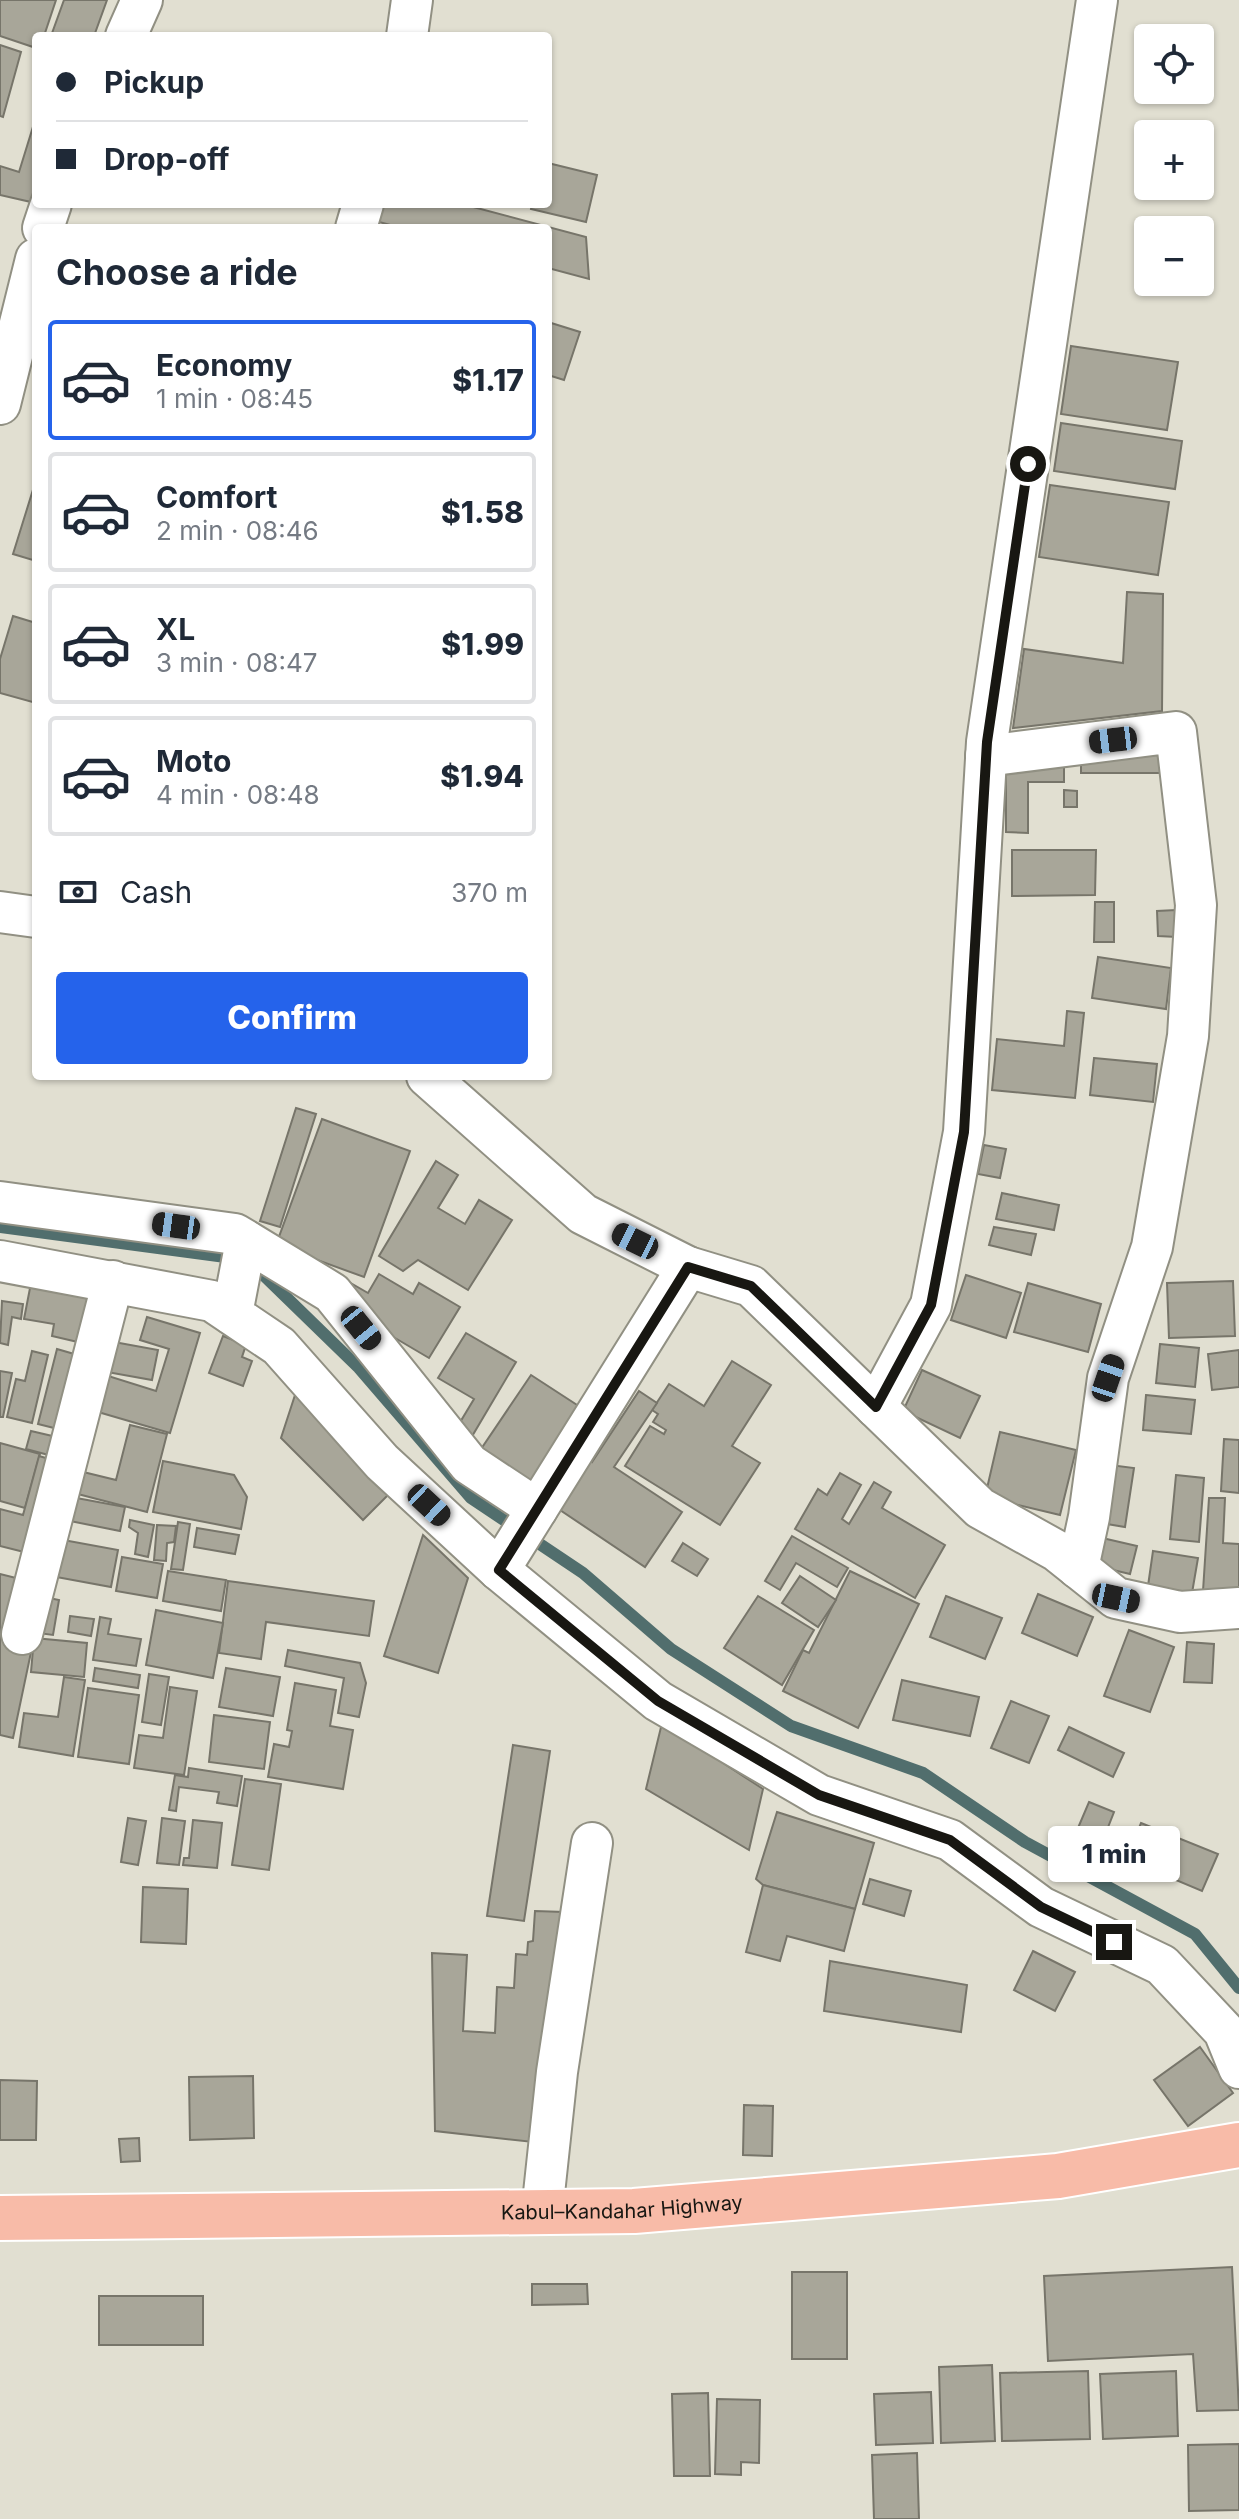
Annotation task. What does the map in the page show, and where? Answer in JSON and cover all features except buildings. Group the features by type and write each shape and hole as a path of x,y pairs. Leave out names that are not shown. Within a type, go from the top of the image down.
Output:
{"main road":[{"name":"Kabul–Kandahar Highway","path":"0,2218 634,2211 1058,2176 1239,2145"}],"street":[{"path":"128,32 142,0"},
{"path":"408,32 412,0"},
{"path":"876,1407 931,1305 964,1132 986,756 1097,0"},
{"path":"0,404 32,275"},
{"path":"986,756 1176,732 1196,905 1188,1036 1152,1247 1108,1378 1089,1517 1078,1568"},
{"path":"0,912 32,916"},
{"path":"432,1080 583,1214 688,1267 751,1286 980,1508 1057,1551 1116,1598 1180,1612 1239,1608"},
{"path":"0,1202 235,1234 332,1293 469,1464 537,1509"},
{"path":"232,1314 246,1241"},
{"path":"0,1261 212,1301 232,1314 279,1346 382,1462 504,1563 658,1701 819,1795 950,1840 1041,1907 1162,1965 1224,2031 1239,2068"},
{"path":"504,1563 688,1267"},
{"path":"22,1634 113,1281"},
{"path":"542,2212 557,2072 592,1843"}],"waterway":[{"path":"0,1227 248,1260 359,1368 471,1498 583,1573 671,1649 791,1726 923,1773 1025,1842 1195,1934 1239,1988"}],"route":[{"path":"1028,464 987,742 964,1132 931,1305 876,1407 751,1286 688,1267 499,1570 658,1701 819,1795 950,1840 1041,1907 1114,1942"}]}
